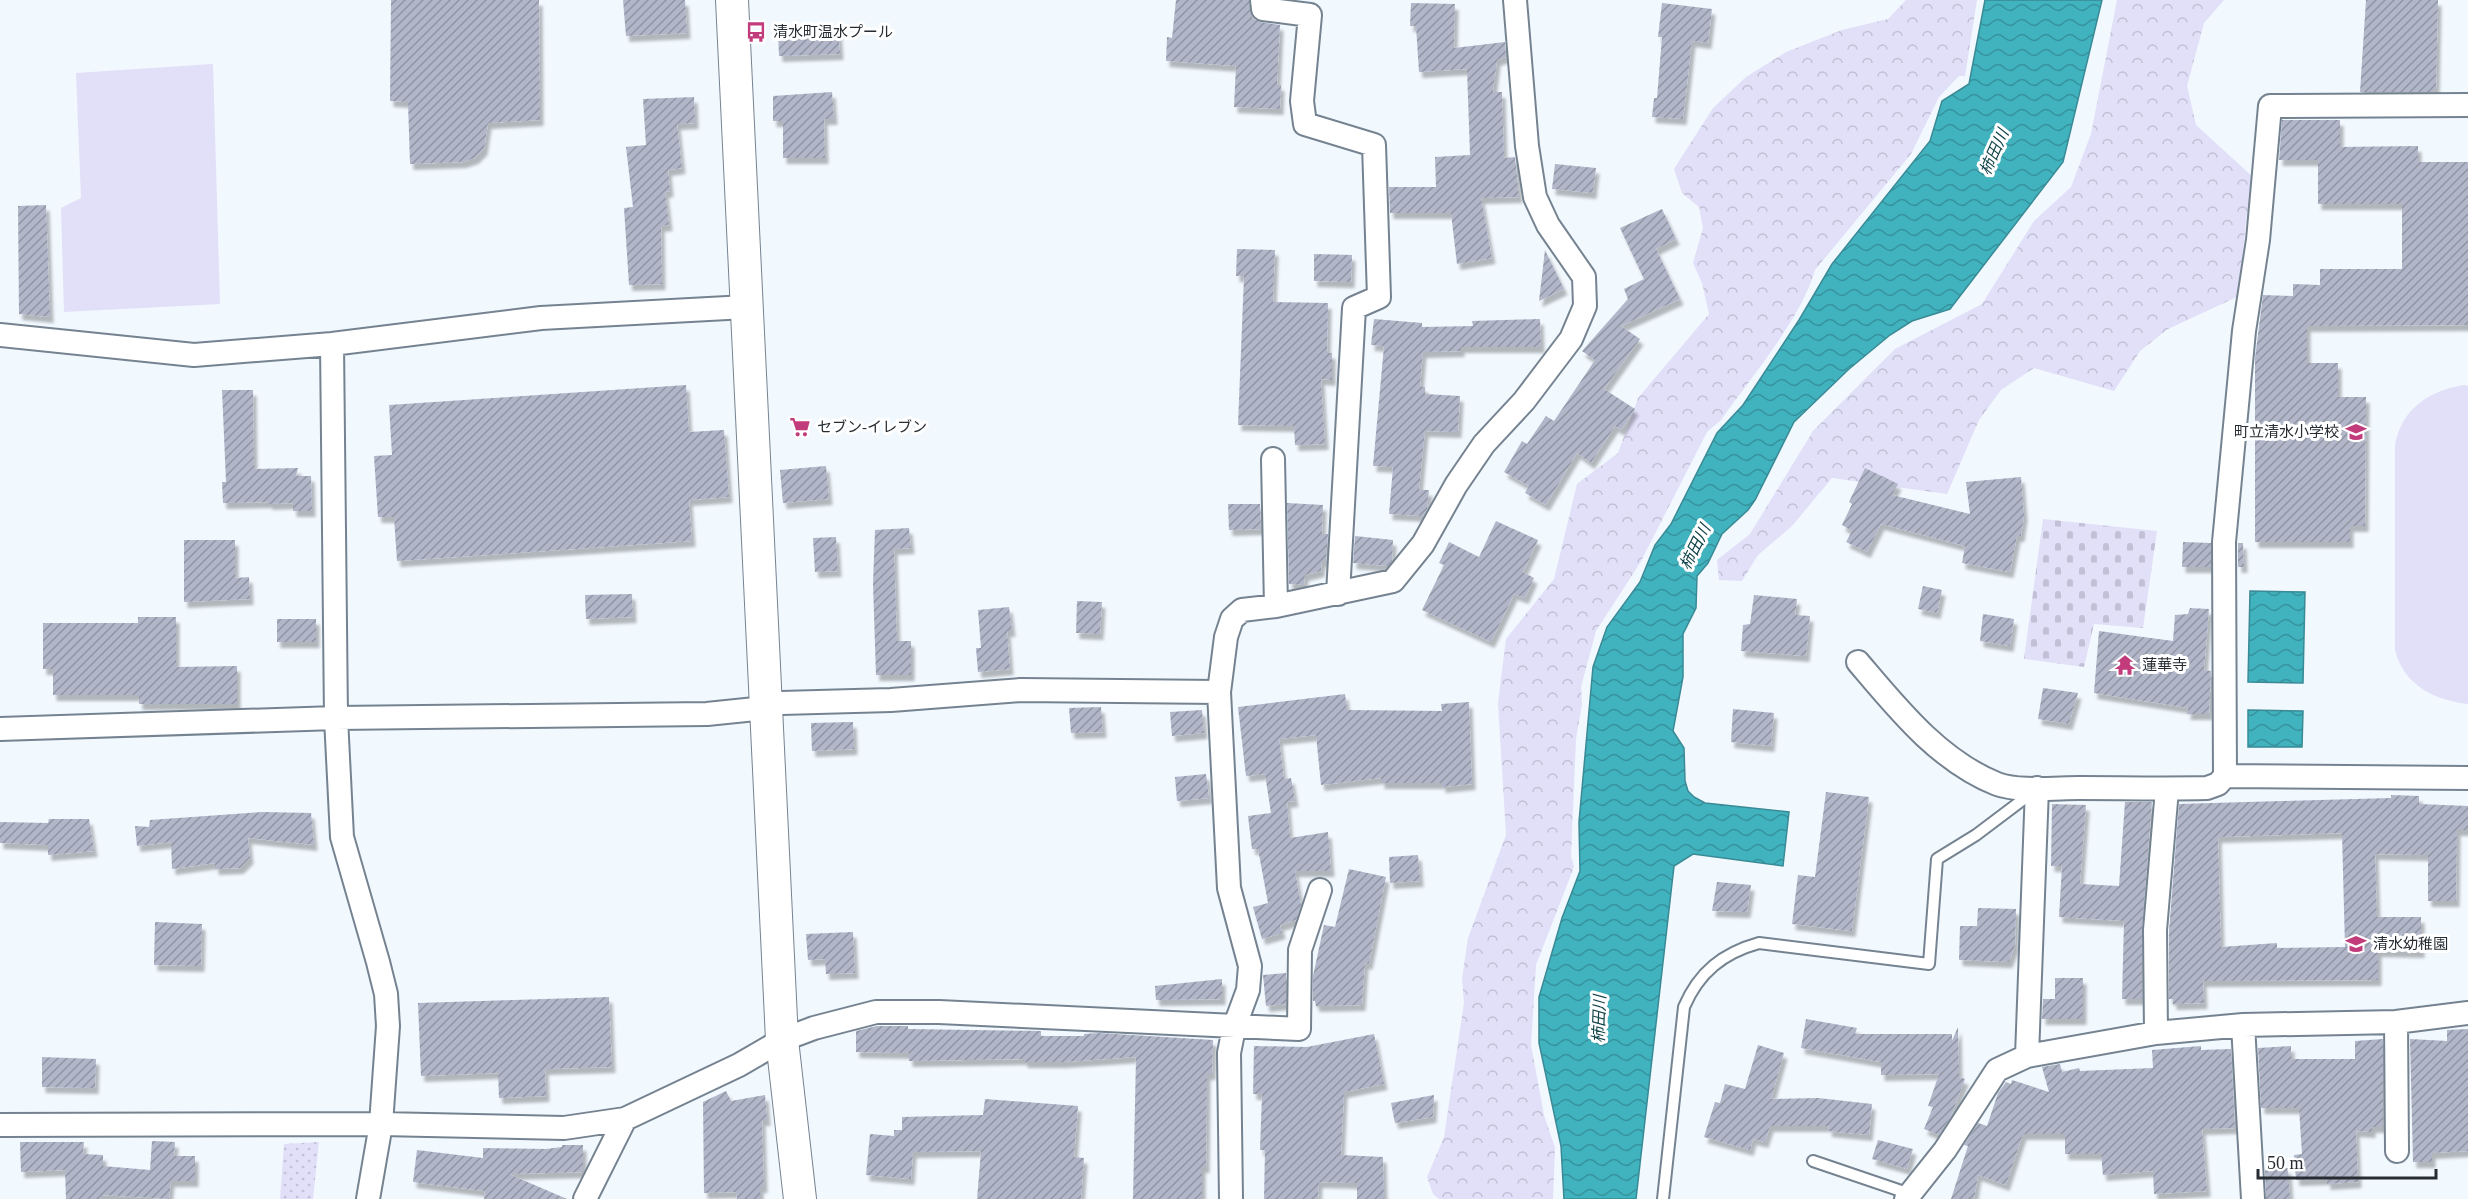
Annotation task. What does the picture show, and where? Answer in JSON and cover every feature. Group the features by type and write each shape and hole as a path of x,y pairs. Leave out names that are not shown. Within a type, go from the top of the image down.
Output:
{"street":[{"path":"732,0 782,1040 800,1199"},
{"path":"1263,0 1263,9 1310,15 1302,101 1305,124 1374,145 1379,297 1354,308 1338,594"},
{"path":"1231,1199 1229,1053 1234,1028 1248,990 1250,966 1229,888 1220,692 1226,637 1232,619 1242,610 1276,606 1393,581 1424,544 1456,485 1484,444 1524,401 1571,339 1585,306 1584,277 1548,225 1535,197 1527,146 1515,0"},
{"path":"1857,662 1920,731 1961,764 1999,785 2037,788 2167,789 2207,788 2218,784 2225,776 2224,542 2244,331 2258,240 2270,106 2468,105"},
{"path":"0,335 194,355 332,344 541,318 746,307"},
{"path":"332,344 336,718 342,837 386,994 388,1026 381,1124 368,1199"},
{"path":"1273,459 1276,606"},
{"path":"0,729 336,718 707,714 765,708 781,703 891,700 1021,690 1220,692"},
{"path":"2225,776 2468,778"},
{"path":"2026,1056 2037,788"},
{"path":"2156,1033 2155,930 2167,789"},
{"path":"0,1125 381,1124 564,1128 625,1119 739,1065 782,1040 814,1028 876,1012 939,1012 1234,1028 1299,1029 1300,950 1320,890"},
{"path":"1908,1196 1945,1150 1996,1070 2026,1056 2156,1033 2243,1025 2396,1022 2468,1013"},
{"path":"2396,1022 2397,1151"},
{"path":"2243,1025 2253,1199"},
{"path":"585,1199 625,1119"}],"lane":[{"path":"1663,1199 1684,1007 1691,991 1712,964 1736,950 1759,943 1929,964 1937,859 1976,835 2037,788"},
{"path":"1814,1161 1908,1196"}],"green space":[{"path":"1906,0 1977,0 1965,76 1959,76 1939,97 1911,154 1815,270 1799,308 1787,328 1721,420 1707,432 1640,563 1596,631 1581,687 1582,704 1576,739 1571,856 1574,867 1536,965 1531,1045 1544,1115 1555,1148 1553,1199 1439,1199 1433,1194 1427,1177 1444,1137 1464,1003 1462,979 1468,938 1506,835 1498,703 1506,639 1554,579 1577,484 1618,453 1638,398 1709,314 1702,283 1693,263 1703,228 1699,207 1682,193 1674,169 1713,108 1746,77 1786,52 1842,30 1888,19"},
{"path":"2117,0 2224,0 2204,23 2187,86 2196,125 2254,178 2246,220 2239,296 2168,329 2140,351 2114,391 2034,368 2001,390 1979,420 1947,494 1832,478 1792,526 1758,555 1742,581 1719,580 1717,560 1750,534 1813,431 1895,349 1982,304 2034,221 2071,187 2091,134"},
{"path":"213,64 220,304 64,312 61,208 81,198 76,73"},
{"path":"2468,386 2468,704 2444,699 2422,689 2406,673 2395,650 2395,445 2404,421 2419,403 2439,392"},
{"path":"2043,519 2157,531 2143,628 2094,624 2084,667 2024,659"},
{"path":"319,1142 313,1199 280,1199 284,1144"}],"water":[{"name":"柿田川","path":"1985,0 2102,0 2063,162 1950,309 1912,321 1890,335 1849,369 1794,422 1755,500 1748,510 1722,534 1708,563 1697,576 1696,608 1683,634 1683,677 1673,731 1684,748 1685,781 1688,791 1705,803 1789,812 1783,866 1693,854 1674,866 1636,1199 1564,1199 1561,1146 1539,1043 1539,997 1562,918 1580,871 1579,822 1593,667 1607,627 1640,582 1655,545 1671,524 1717,433 1743,405 1799,320 1832,264 1930,141 1942,101 1969,84"},
{"path":"2250,591 2305,592 2303,683 2248,682"},
{"path":"2248,710 2303,711 2302,747 2248,747"}],"building":[{"path":"391,0 539,0 540,120 488,123 484,149 475,158 463,162 410,164 408,102 390,101"},
{"path":"623,0 685,0 687,33 626,36"},
{"path":"1176,0 1249,0 1252,18 1280,25 1277,85 1281,85 1280,109 1234,107 1236,66 1166,61 1167,37 1172,38"},
{"path":"2366,0 2438,0 2436,89 2433,89 2433,92 2360,92"},
{"path":"1411,3 1455,4 1454,48 1505,42 1506,57 1497,60 1493,92 1502,92 1504,158 1515,157 1519,197 1481,198 1492,258 1457,264 1451,213 1390,213 1389,187 1436,187 1435,157 1470,155 1467,69 1419,72 1416,26 1410,26"},
{"path":"1662,3 1712,9 1708,43 1692,41 1683,119 1652,117 1654,98 1657,98 1662,37 1658,37"},
{"path":"838,27 840,54 779,56 778,30"},
{"path":"832,92 834,119 824,119 825,158 783,158 783,121 773,121 773,96"},
{"path":"694,97 695,123 677,124 682,168 668,170 670,191 665,192 669,225 661,226 662,284 629,285 624,208 633,207 626,147 646,145 643,99"},
{"path":"2282,120 2340,120 2340,147 2418,146 2418,162 2468,162 2468,325 2307,326 2307,363 2338,363 2338,397 2366,397 2365,526 2350,526 2350,542 2255,542 2255,358 2263,295 2293,296 2293,284 2320,285 2320,269 2402,269 2402,204 2318,204 2318,160 2279,160"},
{"path":"1555,164 1596,168 1593,193 1552,189"},
{"path":"46,205 50,317 19,314 18,206"},
{"path":"1662,209 1676,239 1656,249 1680,299 1621,326 1640,339 1604,389 1635,409 1621,430 1615,426 1591,463 1577,453 1546,505 1525,493 1529,486 1504,472 1522,441 1527,444 1546,416 1554,421 1595,360 1582,351 1628,299 1624,289 1644,279 1620,228"},
{"path":"1237,249 1275,250 1273,302 1328,303 1327,353 1332,353 1332,380 1321,379 1325,444 1295,445 1294,426 1238,425 1244,276 1236,276"},
{"path":"1545,250 1564,289 1539,301"},
{"path":"1314,254 1352,255 1351,282 1314,281"},
{"path":"1374,319 1422,323 1422,327 1473,326 1472,321 1540,319 1541,347 1461,347 1461,351 1423,352 1420,386 1425,387 1425,394 1460,396 1458,432 1425,431 1419,490 1429,490 1427,509 1423,516 1389,514 1393,467 1373,466 1384,346 1371,345"},
{"path":"686,385 689,432 724,430 729,497 689,500 692,541 397,561 394,517 378,517 374,456 392,455 389,405"},
{"path":"222,390 253,390 254,469 298,468 296,476 311,476 312,511 293,511 293,503 223,503 222,482 226,482"},
{"path":"826,466 829,499 783,503 780,470"},
{"path":"1865,468 1898,484 1892,495 1970,514 1966,482 2021,477 2024,515 2021,536 2017,536 2010,572 1962,563 1965,546 1881,524 1867,552 1846,542 1852,531 1842,525 1852,504 1849,502"},
{"path":"1287,503 1323,505 1322,534 1328,534 1326,561 1322,561 1321,571 1305,575 1304,585 1289,584"},
{"path":"1228,504 1260,504 1261,529 1229,530"},
{"path":"1496,521 1538,540 1523,572 1534,578 1525,598 1514,594 1491,642 1422,610 1444,565 1439,563 1449,542 1479,557"},
{"path":"909,528 911,548 894,549 897,641 911,641 911,675 876,675 873,584 875,530"},
{"path":"1355,536 1393,540 1392,561 1388,566 1353,563"},
{"path":"836,537 838,571 815,572 813,538"},
{"path":"184,540 235,540 235,578 249,577 250,599 184,602"},
{"path":"2183,542 2211,543 2211,567 2182,567"},
{"path":"2238,543 2243,543 2244,567 2238,567"},
{"path":"1923,586 1942,590 1937,613 1918,609"},
{"path":"632,594 633,617 586,619 585,595"},
{"path":"1754,595 1797,599 1795,615 1810,616 1806,656 1741,651 1743,625 1750,624"},
{"path":"1077,601 1102,602 1100,634 1076,633"},
{"path":"1009,607 1012,631 1007,631 1010,669 978,672 976,648 981,648 978,610"},
{"name":"蓮華寺","path":"2190,608 2209,609 2204,670 2211,671 2209,714 2187,714 2188,708 2094,693 2099,631 2173,641 2175,615 2188,614"},
{"path":"1983,614 2014,619 2010,646 1980,641"},
{"path":"138,617 176,617 176,667 237,666 237,704 139,704 139,695 53,695 53,669 43,669 43,623 138,623"},
{"path":"277,619 316,619 316,642 277,642"},
{"path":"2043,688 2078,693 2069,724 2038,719"},
{"path":"1345,694 1347,710 1442,711 1441,704 1469,702 1472,784 1442,787 1442,783 1381,783 1381,778 1321,785 1316,735 1279,739 1284,779 1291,778 1295,801 1287,802 1290,838 1328,832 1331,871 1295,871 1301,905 1296,920 1280,925 1282,933 1262,939 1253,907 1268,903 1258,849 1252,849 1248,816 1271,813 1265,774 1246,776 1238,707"},
{"path":"1101,707 1103,732 1071,733 1069,708"},
{"path":"1733,709 1774,713 1771,746 1731,742"},
{"path":"1202,710 1204,733 1172,736 1170,712"},
{"path":"853,722 854,749 812,751 811,723"},
{"path":"1206,774 1209,798 1177,801 1175,777"},
{"path":"1826,792 1869,797 1852,931 1792,924 1798,875 1815,877"},
{"path":"2391,795 2419,796 2419,804 2468,806 2468,830 2457,830 2456,901 2428,901 2428,855 2375,854 2377,917 2421,917 2421,952 2378,951 2378,980 2203,981 2204,1003 2173,1004 2173,999 2169,999 2169,931 2179,804 2391,798","holes":["2342,833 2345,947 2277,948 2277,943 2221,947 2218,837"]},
{"path":"2125,802 2152,802 2142,929 2142,999 2122,999 2124,921 2059,917 2062,866 2051,866 2052,804 2086,805 2080,884 2119,886"},
{"path":"263,812 311,813 314,845 248,838 250,858 240,868 215,869 215,863 172,869 171,842 137,846 135,826 149,827 150,820"},
{"path":"49,819 89,819 94,851 48,855 48,845 0,843 0,822 48,823"},
{"path":"1418,855 1420,881 1390,883 1389,857"},
{"path":"1349,869 1386,877 1369,964 1365,963 1362,1005 1316,1006 1313,1001 1313,976 1324,925 1335,927"},
{"path":"1717,882 1751,885 1747,912 1712,911"},
{"path":"1978,908 2016,909 2015,946 2009,962 1959,960 1960,926 1977,926"},
{"path":"155,922 202,924 201,966 154,965"},
{"path":"853,932 855,973 826,974 825,959 808,960 806,934"},
{"path":"1286,973 1286,1004 1266,1006 1263,975"},
{"path":"2055,978 2083,978 2083,1019 2042,1019 2043,999 2055,999"},
{"path":"1222,979 1222,999 1156,1000 1155,986"},
{"path":"609,997 612,1067 545,1069 546,1096 499,1098 498,1073 421,1076 418,1003"},
{"path":"1806,1019 1857,1028 1855,1034 1952,1034 1952,1041 1958,1027 1959,1077 1965,1079 1951,1116 1939,1135 1924,1129 1933,1107 1928,1106 1939,1074 1881,1075 1881,1062 1801,1048"},
{"path":"877,1026 908,1026 908,1029 1041,1031 1041,1036 1084,1036 1084,1034 1099,1033 1213,1040 1212,1074 1207,1074 1206,1167 1202,1167 1202,1199 1133,1199 1136,1057 1063,1062 1024,1062 1024,1059 909,1061 909,1053 856,1052 856,1031"},
{"path":"2468,1029 2468,1151 2432,1153 2432,1162 2413,1162 2410,1039 2447,1041 2447,1030"},
{"path":"1374,1034 1384,1084 1344,1092 1341,1155 1383,1157 1384,1199 1357,1199 1357,1183 1319,1182 1318,1199 1264,1199 1265,1150 1260,1150 1262,1094 1253,1094 1254,1046 1307,1047"},
{"path":"2383,1039 2383,1127 2372,1127 2372,1132 2356,1131 2358,1182 2327,1184 2327,1179 2296,1180 2294,1155 2302,1154 2299,1108 2261,1108 2258,1048 2291,1046 2291,1059 2355,1059 2355,1041"},
{"path":"1758,1045 1784,1053 1771,1099 1818,1098 1872,1104 1869,1135 1828,1131 1829,1126 1770,1126 1765,1142 1753,1139 1750,1150 1704,1137 1715,1102 1720,1103 1725,1084 1745,1089"},
{"path":"2201,1046 2201,1050 2231,1049 2235,1128 2202,1129 2207,1191 2154,1194 2153,1171 2103,1175 2101,1154 2065,1154 2065,1134 2023,1134 2006,1185 1978,1175 1974,1199 1951,1199 1968,1146 1964,1145 1978,1123 1987,1126 1998,1093 2006,1082 2011,1084 2012,1080 2049,1092 2042,1067 2060,1064 2062,1072 2079,1068 2080,1071 2153,1068 2152,1050"},
{"path":"42,1057 96,1059 95,1088 42,1087"},
{"path":"726,1091 731,1101 765,1095 767,1120 762,1120 764,1187 760,1187 760,1199 737,1199 736,1192 704,1193 703,1102"},
{"path":"1434,1095 1433,1117 1395,1123 1391,1103"},
{"path":"985,1099 1078,1106 1074,1157 1084,1158 1081,1199 977,1199 981,1151 913,1152 911,1179 866,1175 870,1134 894,1136 894,1130 902,1130 902,1117 983,1115"},
{"path":"1878,1140 1913,1149 1907,1169 1872,1159"},
{"path":"152,1141 175,1142 174,1156 195,1156 195,1181 171,1181 169,1199 103,1195 103,1199 66,1199 65,1170 21,1172 20,1142 84,1142 83,1154 103,1155 103,1166 150,1170"},
{"path":"562,1145 583,1145 583,1172 509,1174 567,1199 484,1199 485,1191 413,1182 417,1150 483,1158 483,1148 546,1149 562,1147"},
{"path":"2288,1168 2290,1199 2266,1199 2265,1170"}],"place":[{"name":"清水町温水プール","path":"756,32"},
{"name":"セブン-イレブン","path":"800,427"},
{"name":"町立清水小学校","path":"2356,432"},
{"name":"蓮華寺","path":"2125,665"},
{"name":"清水幼稚園","path":"2356,944"}]}
